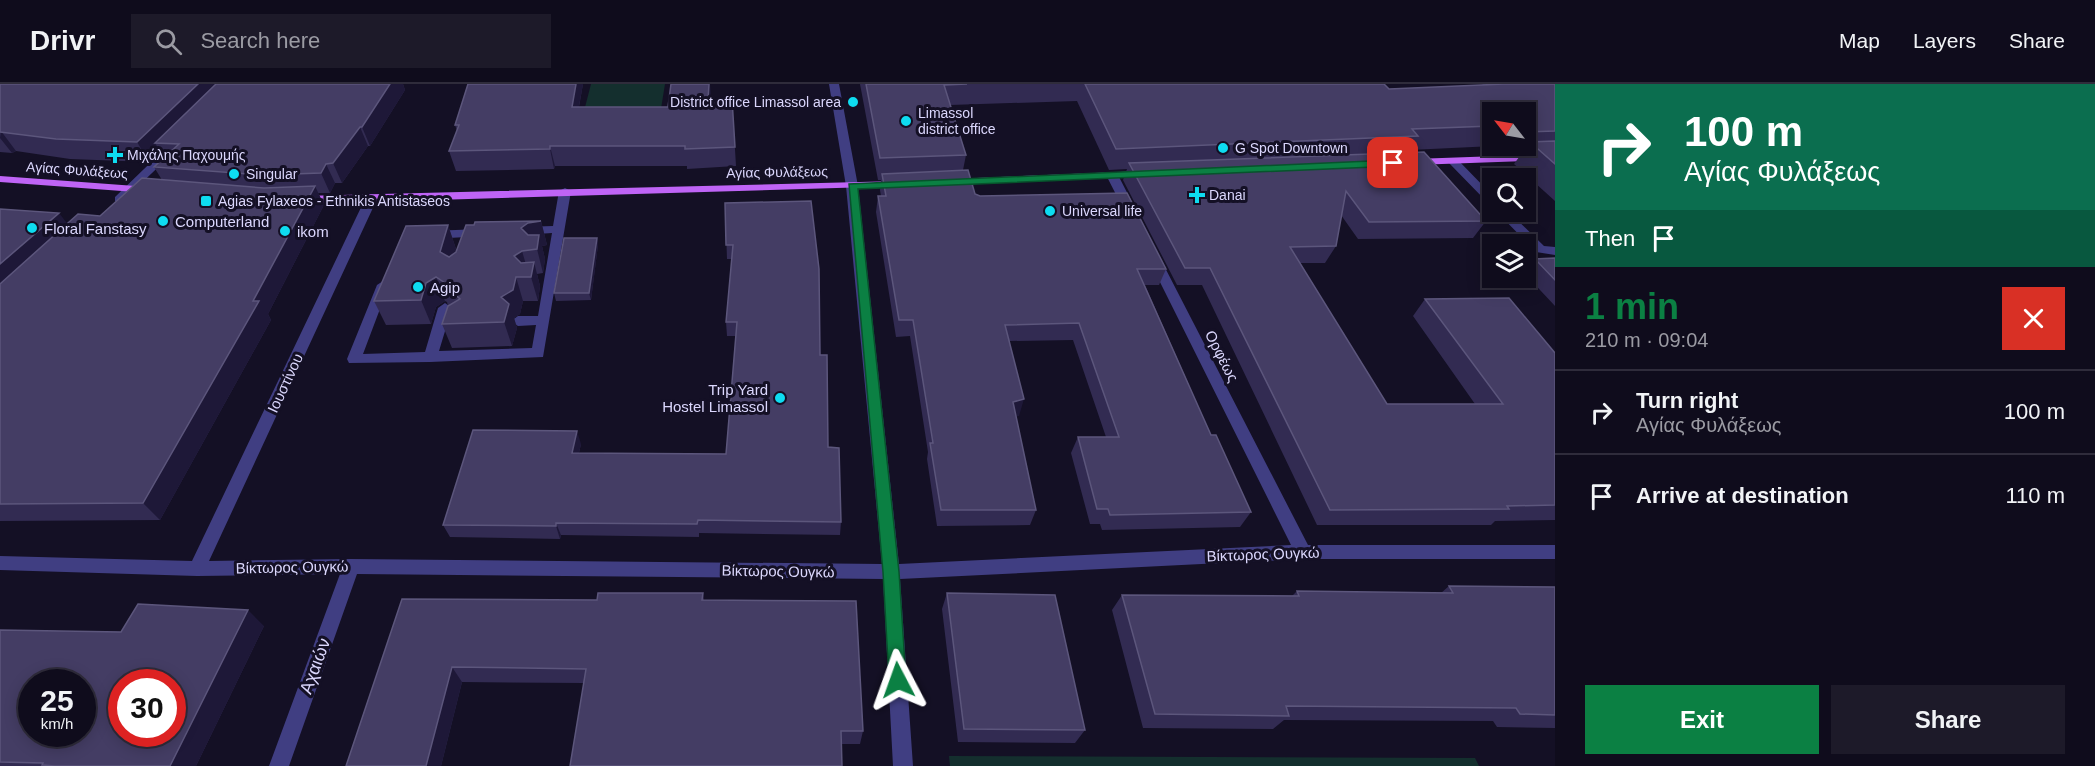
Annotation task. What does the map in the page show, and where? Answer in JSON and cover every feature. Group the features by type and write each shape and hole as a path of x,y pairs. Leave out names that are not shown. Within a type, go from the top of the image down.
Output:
{"main road":[{"path":"1405,163 1555,157"},
{"path":"935,183 1159,173"},
{"name":"Αγίας Φυλάξεως","path":"0,179 166,192"},
{"name":"Αγίας Φυλάξεως","path":"285,200 912,183"}],"street":[{"path":"834,84 852,186 891,572 903,766"},
{"path":"113,205 188,132"},
{"path":"1453,161 1482,191"},
{"path":"1112,175 1139,227"},
{"path":"388,273 354,359 538,353 544,320 550,253 559,229 565,191"},
{"name":"Ιουστίνου","path":"197,569 372,197"},
{"path":"1513,222 1540,249 1555,251"},
{"path":"514,231 559,229"},
{"path":"415,241 424,236 468,238 492,232"},
{"name":"Ορφέως","path":"1149,248 1303,552"},
{"path":"430,357 445,308"},
{"path":"518,321 544,320"},
{"path":"440,323 459,323"},
{"name":"Βίκτωρος Ουγκώ","path":"0,563 197,569 351,566 891,572 1303,552 1555,552"},
{"name":"Αχαιών","path":"279,766 351,566"}],"green space":[{"path":"591,84 665,84 660,115 583,115"},
{"path":"949,756 1475,758 1479,766 950,766"}],"building":[{"path":"0,84 198,84 137,142 56,139 0,132"},
{"path":"216,84 390,84 362,127 333,163 326,164 321,173 264,175 154,167 179,144 155,143"},
{"path":"468,84 576,84 572,107 668,107 671,84 709,84 708,100 732,99 735,147 685,149 685,146 550,146 550,149 449,151 459,125 455,125"},
{"name":"Limassol district office","path":"866,84 967,84 944,85 966,155 880,158"},
{"path":"1085,84 1384,84 1389,89 1555,84 1555,131 1536,132 1536,102 1482,102 1482,126 1412,129 1418,136 1116,149"},
{"path":"1555,141 1555,164 1536,147 1536,142"},
{"path":"1424,152 1482,217 1482,221 1369,222 1346,191 1336,246 1290,247 1387,404 1503,404 1425,299 1509,298 1555,353 1555,505 1507,506 1509,509 1330,510 1210,268 1185,268 1129,163"},
{"path":"968,170 975,194 980,196 1127,193 1166,269 1137,269 1211,435 1216,435 1251,512 1110,515 1108,509 1097,509 1078,437 1119,437 1079,323 1005,325 1024,399 1013,402 1036,510 941,510 930,443 933,443 913,320 899,320 878,196 886,196 882,174"},
{"path":"142,178 264,188 315,186 253,301 259,301 143,503 0,504 0,284 78,214 100,216"},
{"path":"811,201 819,269 820,355 827,355 828,447 839,448 841,522 698,520 697,524 443,525 473,430 577,431 572,453 726,454 737,322 726,322 733,245 726,245 725,203"},
{"path":"0,209 59,213 0,264"},
{"path":"541,221 528,223 521,228 528,235 539,235 537,249 522,251 514,256 521,263 534,262 531,277 516,277 513,290 501,297 509,304 504,322 442,324 448,306 460,299 452,292 443,292 445,283 436,277 426,283 421,300 374,301 406,226 448,225 440,252 449,257 456,252 466,225 474,225 475,222"},
{"path":"564,238 597,238 589,293 554,293"},
{"path":"1555,258 1555,280 1536,260"},
{"path":"1449,586 1555,587 1555,715 1520,714 1516,708 1286,706 1289,716 1155,714 1122,595 1299,596 1297,591 1453,593"},
{"path":"598,593 703,593 702,600 856,601 863,731 841,731 842,766 570,766 586,669 452,667 426,766 346,766 402,599 597,600"},
{"path":"947,593 1055,595 1085,730 964,729"},
{"path":"138,604 248,610 186,734 186,669 108,669 108,747 180,747 170,766 55,766 42,765 43,763 0,762 0,630 121,632"}],"place":[{"name":"District office Limassol area","path":"853,102"},
{"name":"Limassol district office","path":"906,121"},
{"name":"G Spot Downtown","path":"1223,148"},
{"name":"Μιχάλης Παχουμής","path":"115,155"},
{"name":"Singular","path":"234,174"},
{"name":"Danai","path":"1197,195"},
{"name":"Agias Fylaxeos - Ethnikis Antistaseos","path":"206,201"},
{"name":"Universal life","path":"1050,211"},
{"name":"Computerland","path":"163,221"},
{"name":"Floral Fanstasy","path":"32,228"},
{"name":"ikom","path":"285,231"},
{"name":"Agip","path":"418,287"},
{"name":"Trip Yard Hostel Limassol","path":"780,398"}],"route":[{"path":"898,680 891,572 852,186 1393,163"}]}
